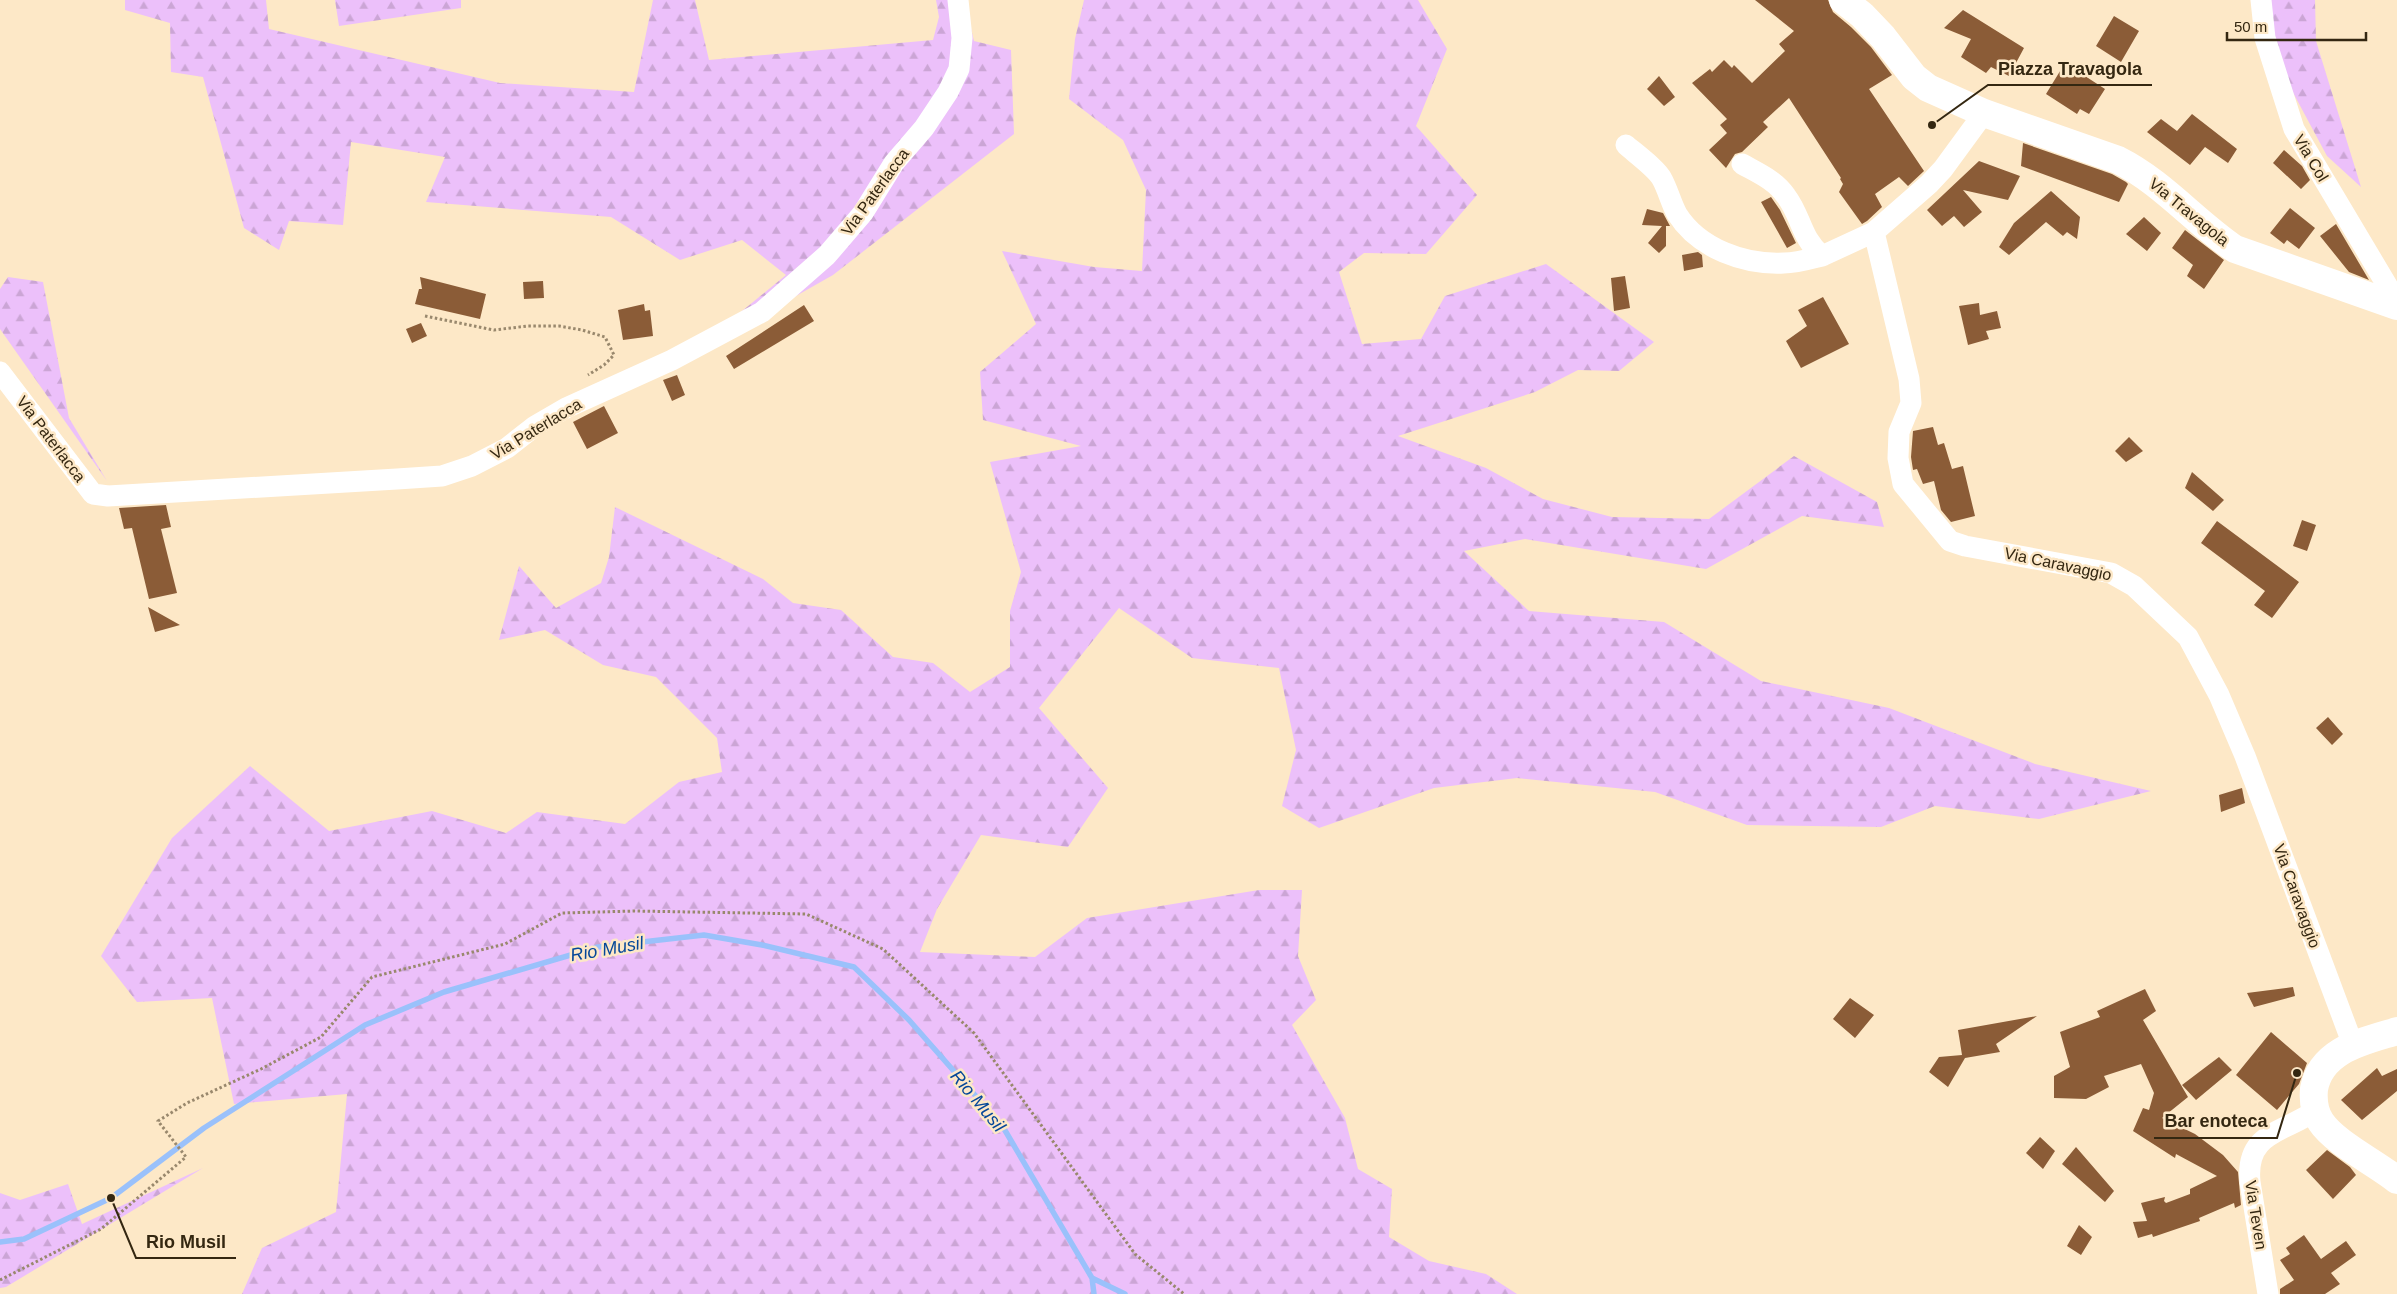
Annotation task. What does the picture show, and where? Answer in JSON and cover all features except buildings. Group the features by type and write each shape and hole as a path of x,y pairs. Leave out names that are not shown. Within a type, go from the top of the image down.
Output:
{"street":[{"name":"Via Paterlacca","path":"0,372 92,494 108,496 442,476 472,466 507,448 535,426 566,408 680,356 762,312 827,254 863,213 894,163 924,128 948,92 959,69 962,38 958,0"},
{"name":"Via Col","path":"2261,0 2265,38 2294,129 2397,304"},
{"name":"Via Travagola","path":"1853,8 1920,83 1928,88 1984,113 2118,160 2137,170 2215,236 2235,249 2397,304"},
{"path":"1626,145 1662,178 1678,216 1701,240 1724,253 1749,260 1785,263 1822,256 1874,232 1929,184 1943,169 1984,113"},
{"path":"1742,164 1775,182 1787,197 1810,245 1822,256"},
{"name":"Via Caravaggio","path":"1874,232 1910,379 1911,403 1899,432 1898,458 1903,484 1950,541 1964,546 2111,573 2134,586 2188,638 2218,695 2245,756 2353,1045"},
{"path":"2397,1031 2353,1045 2335,1056 2318,1076 2313,1098 2322,1123 2333,1134 2397,1180"},
{"name":"Via Teven","path":"2268,1294 2250,1182 2250,1164 2258,1145 2267,1136 2316,1110"}],"path":[{"path":"425,316 494,330 528,326 559,326 605,337 614,355 604,365 582,378"},
{"path":"0,1280 102,1229 186,1157 158,1121 187,1103 261,1069 321,1036 372,976 505,944 562,913 635,911 806,914 883,950 974,1033 1135,1254 1184,1294"}],"green space":[{"path":"125,0 266,0 269,29 500,83 634,92 653,0 695,0 709,60 933,40 939,17 936,0 964,0 974,41 1011,50 1014,134 833,275 680,362 786,275 742,240 680,260 611,217 426,202 445,157 351,142 343,225 289,221 279,250 244,228 203,77 171,72 170,23 125,10"},
{"path":"335,0 461,0 461,8 339,26"},
{"path":"1084,0 1418,0 1447,49 1416,126 1477,195 1426,254 1364,253 1339,272 1362,344 1421,339 1445,296 1546,264 1654,342 1619,371 1578,370 1535,392 1398,436 1486,468 1543,499 1612,517 1709,519 1794,456 1877,502 1884,527 1802,516 1706,569 1525,539 1464,551 1529,611 1664,622 1761,681 1889,708 2035,764 2151,791 2039,819 1935,806 1881,827 1747,825 1655,792 1517,778 1434,788 1319,828 1282,806 1296,750 1279,668 1192,658 1119,608 1039,708 1108,788 1068,847 981,835 937,909 920,952 1035,957 1087,918 1259,890 1302,890 1298,956 1316,1000 1292,1025 1345,1118 1358,1169 1392,1189 1389,1237 1429,1261 1486,1274 1517,1294 242,1294 262,1248 336,1212 347,1094 234,1104 212,998 137,1002 101,956 172,838 250,766 329,831 432,811 506,833 537,812 625,824 679,782 722,772 717,738 656,677 603,665 545,630 499,640 519,566 556,608 601,583 609,557 615,507 763,579 793,603 841,610 893,657 933,663 970,692 1010,667 1010,611 1021,572 990,462 1081,446 983,420 980,372 1036,324 1002,251 1094,267 1142,271 1146,190 1123,140 1069,99 1075,39"},
{"path":"2269,0 2315,0 2316,41 2361,187 2327,156 2266,42"},
{"path":"8,277 43,282 69,418 107,481 0,329 0,289"},
{"path":"203,1168 6,1287 0,1288 0,1193 20,1200 68,1184 82,1224"}],"waterway":[{"name":"Rio Musil","path":"0,1242 24,1239 111,1198 204,1128 365,1025 444,992 598,947 704,935 762,945 854,967 909,1020 1003,1127 1092,1278 1125,1294"},
{"path":"1092,1278 1094,1294"}],"place":[{"name":"Piazza Travagola","path":"1932,125"},
{"name":"Bar enoteca","path":"2297,1073"},
{"name":"Rio Musil","path":"111,1198"}]}
